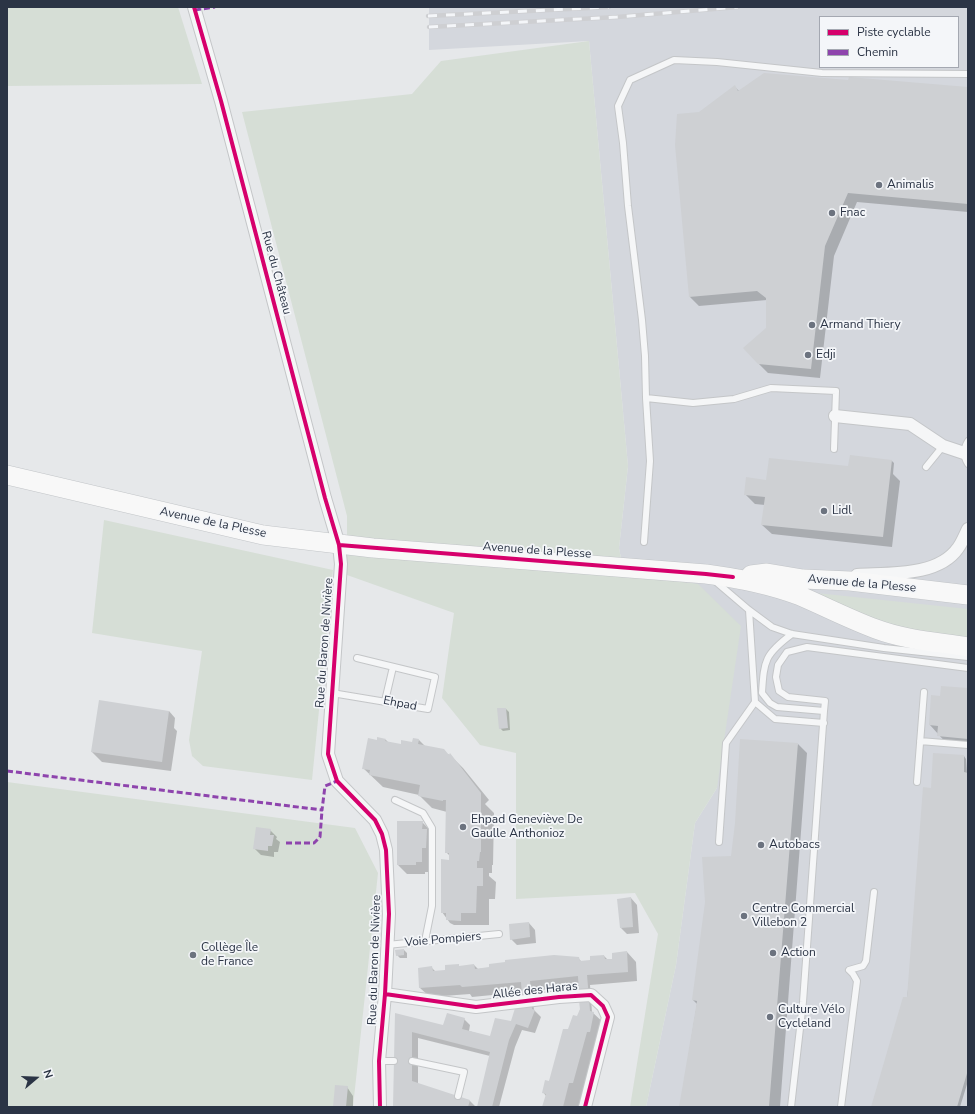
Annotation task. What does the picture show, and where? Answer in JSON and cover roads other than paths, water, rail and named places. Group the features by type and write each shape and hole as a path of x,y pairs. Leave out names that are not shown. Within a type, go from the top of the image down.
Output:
{"main road":[{"name":"Avenue de la Plesse","path":"7,475 263,535 339,545 706,574 733,578 765,585 797,595 877,630 914,639 968,647"},
{"name":"Avenue de la Plesse","path":"733,578 767,573 804,579 850,581 968,595"}],"street":[{"name":"Rue du Château","path":"194,7 221,101 325,498 339,545"},
{"path":"835,416 910,424 966,459"},
{"path":"804,579 916,572 940,565 958,549 968,529"},
{"name":"Rue du Baron de Nivière","path":"339,545 341,564 328,754 337,781 375,820 382,834 386,850 389,914 385,994 379,1061 380,1107"},
{"name":"Allée des Haras","path":"385,994 476,1007 559,997 591,995 603,1006 608,1017 585,1107"}],"lane":[{"path":"644,542 650,461 645,356 618,106 630,80 674,60 717,62 822,73 968,74"},
{"path":"646,398 692,403 734,399 771,388 836,391 834,449"},
{"path":"966,459 964,447 968,441"},
{"path":"926,466 943,446"},
{"path":"706,574 772,627 792,634 884,648 968,658"},
{"path":"719,842 726,743 755,702 749,610"},
{"path":"792,634 778,644 767,657 763,672 762,693 770,703 777,707 824,711"},
{"path":"791,1107 803,1002 825,701 788,697 779,691 776,678 778,665 787,652 807,647 968,668"},
{"name":"Ehpad","path":"332,693 385,701 428,710 435,678 357,658"},
{"path":"385,701 393,667"},
{"path":"917,782 924,692"},
{"path":"755,702 775,719 824,723"},
{"path":"920,741 968,745"},
{"path":"395,800 423,814 432,828 432,906 425,941"},
{"path":"841,1107 857,981 849,970 863,966 866,961 874,892"},
{"name":"Voie Pompiers","path":"387,945 499,934"},
{"path":"379,1061 394,1061"},
{"path":"412,1062 464,1072 458,1096"}],"railway":[{"path":"428,16 609,7"},
{"path":"429,27 617,17 738,7"}],"place":[{"name":"Animalis","path":"879,185"},
{"name":"Fnac","path":"832,213"},
{"name":"Armand Thiery","path":"812,325"},
{"name":"Edji","path":"808,355"},
{"name":"Lidl","path":"824,511"},
{"name":"Ehpad Geneviève De Gaulle Anthonioz","path":"463,827"},
{"name":"Autobacs","path":"761,845"},
{"name":"Centre Commercial Villebon 2","path":"744,916"},
{"name":"Action","path":"773,953"},
{"name":"Collège Île de France","path":"193,955"},
{"name":"Culture Vélo Cycleland","path":"770,1017"}]}
